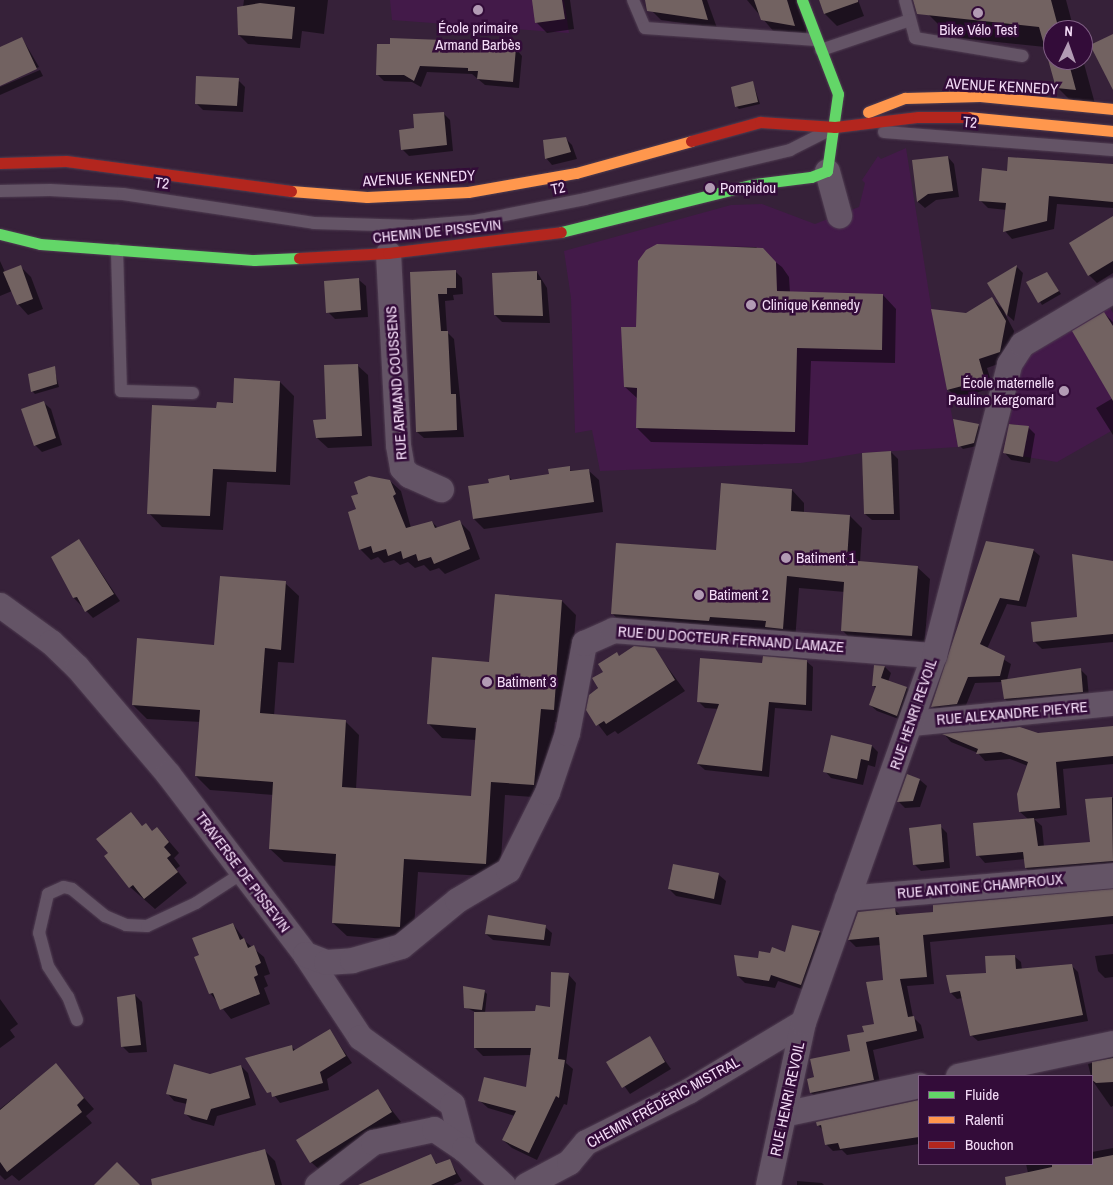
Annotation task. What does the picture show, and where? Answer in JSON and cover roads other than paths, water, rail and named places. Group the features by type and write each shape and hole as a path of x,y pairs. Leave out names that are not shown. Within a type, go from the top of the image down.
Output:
{"main road":[{"path":"802,0 837,88 835,127 827,171"},
{"name":"AVENUE KENNEDY","path":"835,127 905,98 980,96 1113,109"},
{"name":"AVENUE KENNEDY","path":"0,163 66,161 180,173 304,193 367,197 410,196 468,192 576,173 760,122 835,127 918,117 974,117 1113,131"},
{"name":"CHEMIN DE PISSEVIN","path":"0,234 40,244 254,260 388,253 561,232 755,184 810,176 827,171"}],"street":[{"path":"827,171 839,215"},
{"name":"RUE ARMAND COUSSENS","path":"388,253 398,444 402,468 409,475 441,489"},
{"name":"RUE HENRI REVOIL","path":"768,1185 803,1022 934,655 1009,364 1022,344 1113,290"},
{"name":"TRAVERSE DE PISSEVIN","path":"0,605 50,642 77,667 168,774 305,954 360,1037 452,1104 464,1149"},
{"name":"RUE DU DOCTEUR FERNAND LAMAZE","path":"305,954 326,962 352,960 401,946 457,900 508,870 550,784 567,733 584,643 613,630 934,655"},
{"name":"RUE ALEXANDRE PIEYRE","path":"911,723 1113,703"},
{"name":"RUE ANTOINE CHAMPROUX","path":"847,898 1113,875"},
{"name":"CHEMIN FRÉDÉRIC MISTRAL","path":"526,1185 569,1162 586,1142 688,1091 803,1022"},
{"path":"963,1075 1113,1043"},
{"path":"783,1114 918,1085"},
{"path":"317,1185 373,1142 434,1128 464,1149 503,1185"}],"lane":[{"path":"633,0 645,28 819,45 910,20"},
{"path":"905,0 915,38 1023,56"},
{"name":"T2","path":"0,191 50,190 123,194 314,223 413,226 475,221 585,200 790,150 835,127 1113,150"},
{"path":"117,250 121,391 193,394"},
{"path":"77,1020 68,996 48,966 39,933 48,894 64,887 72,889 105,916 126,925 147,926 196,903 244,872"}],"place":[{"name":"École primaire Armand Barbès","path":"478,10"},
{"name":"Bike Vélo Test","path":"978,13"},
{"name":"Pompidou","path":"710,188"},
{"name":"Clinique Kennedy","path":"751,305"},
{"name":"École maternelle Pauline Kergomard","path":"1064,391"},
{"name":"Batiment 1","path":"786,558"},
{"name":"Batiment 2","path":"699,595"},
{"name":"Batiment 3","path":"487,682"}]}
